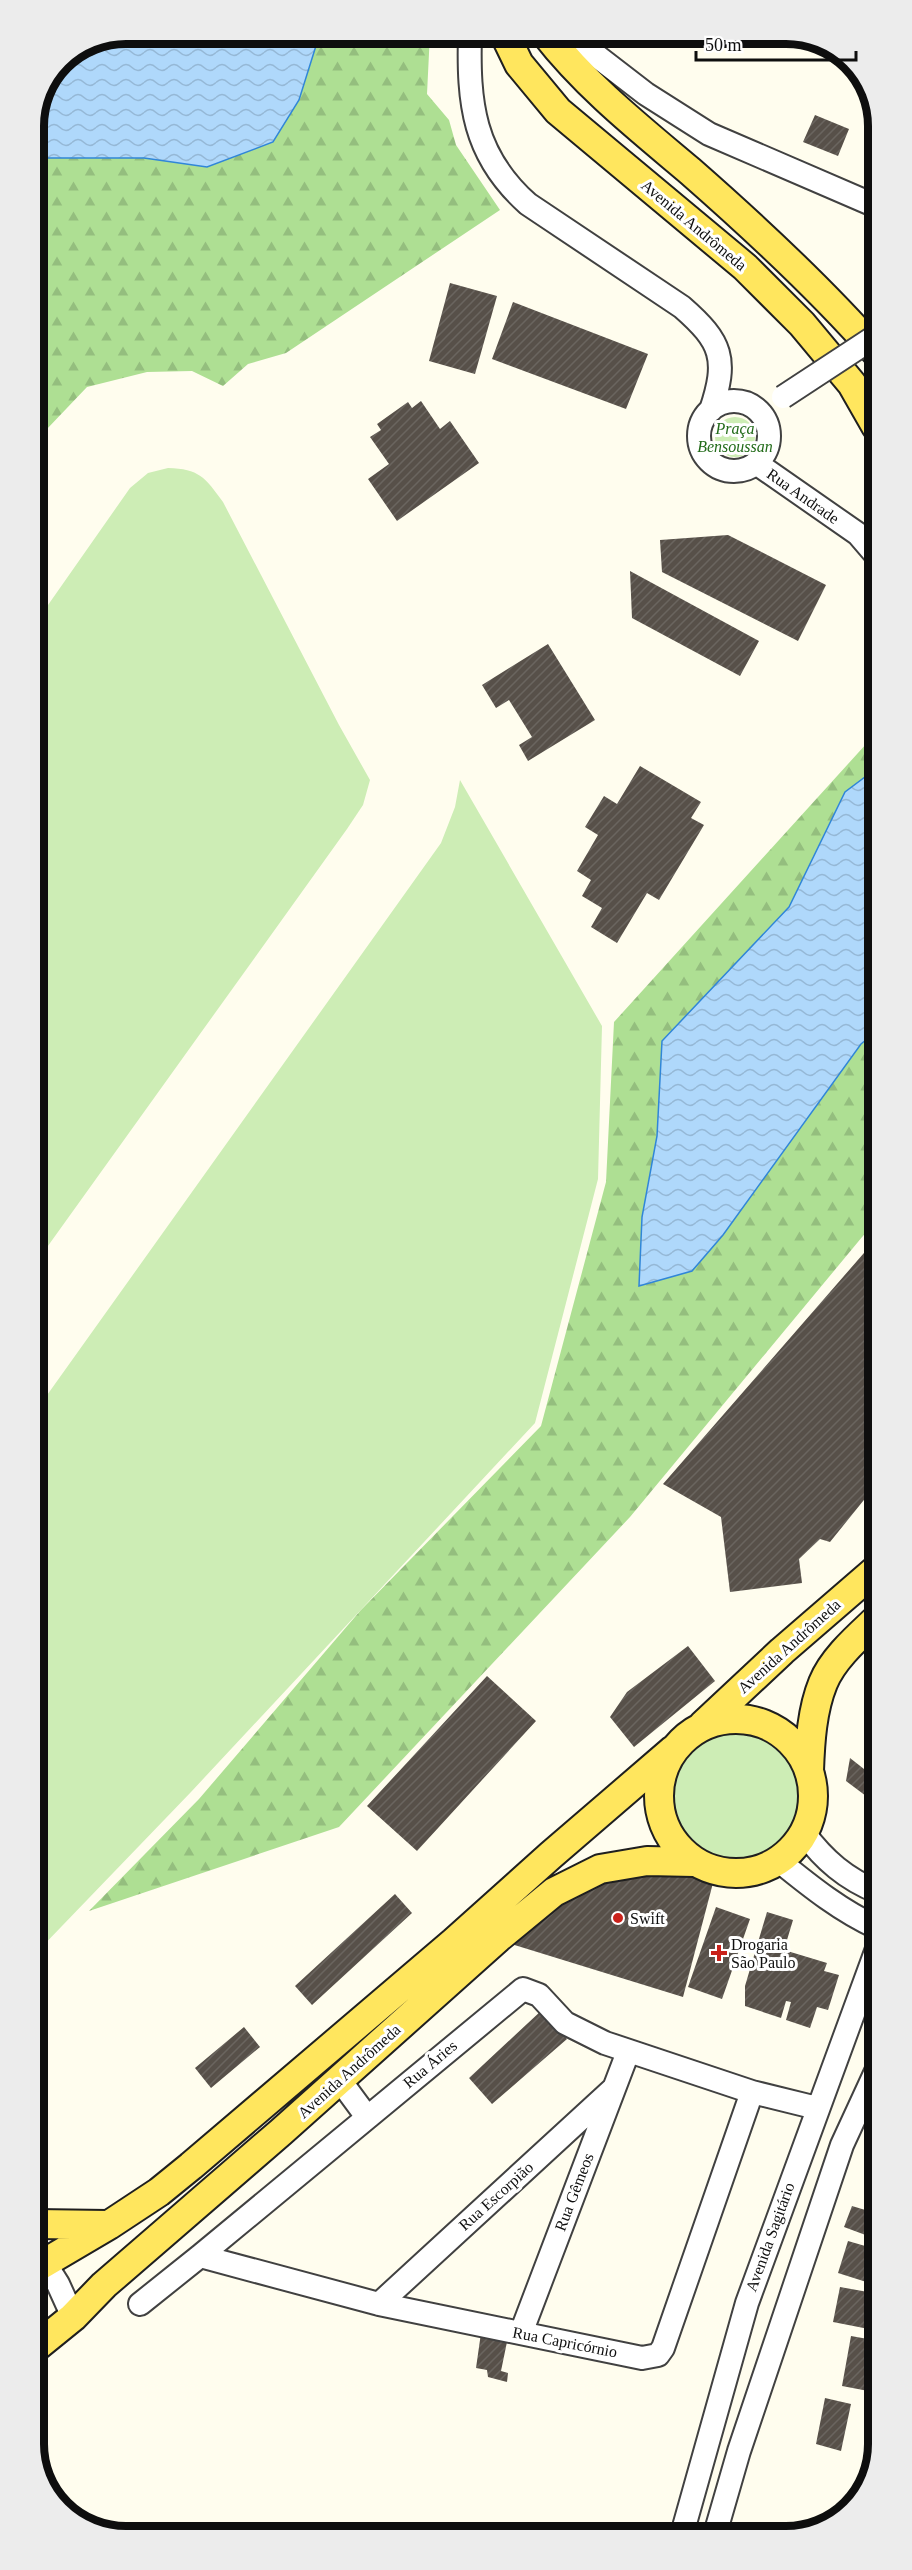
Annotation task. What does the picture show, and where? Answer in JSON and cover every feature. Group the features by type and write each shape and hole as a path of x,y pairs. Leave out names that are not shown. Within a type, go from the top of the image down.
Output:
{"main road":[{"name":"Avenida Andrômeda","path":"509,44 519,64 558,111 745,267 802,324 852,384 868,412"},
{"name":"Avenida Andrômeda","path":"554,44 598,92 719,197 835,304 868,343"},
{"name":"Avenida Andrômeda","path":"702,1726 782,1651 868,1577"},
{"path":"809,1771 796,1748 777,1730 753,1720 727,1719 702,1726 673,1750 659,1785 659,1807 665,1829 677,1847 694,1862 710,1870 728,1874 754,1871 779,1861 804,1833 811,1813 813,1792 809,1771 816,1708 823,1681 839,1658 868,1628"},
{"name":"Avenida Andrômeda","path":"44,2258 110,2225 159,2192 201,2159 673,1750"},
{"name":"Avenida Andrômeda","path":"44,2341 74,2317 104,2285 498,1938 554,1892 600,1869 647,1861 694,1862"},
{"path":"44,2224 110,2225"}],"street":[{"path":"470,44 471,92 476,126 489,158 507,186 528,204 682,307 703,326 717,346 721,371 711,410 702,424 700,436 702,447 708,458 716,465 736,471 756,463 763,456 769,436 768,425 758,409 745,402 733,400 721,403 711,410"},
{"path":"591,44 646,94 709,134 868,203"},
{"path":"758,409 783,398 868,341"},
{"name":"Rua Andrade","path":"756,463 858,534 868,546"},
{"path":"804,1833 818,1852 837,1869 855,1882 868,1888"},
{"path":"779,1861 823,1897 868,1923"},
{"name":"Avenida Sagitário","path":"684,2526 747,2303 868,1973"},
{"name":"Rua Áries","path":"140,2304 524,1989 539,1995 554,2013 574,2029 628,2052 752,2092 817,2108"},
{"name":"Rua Gêmeos","path":"521,2333 628,2052"},
{"path":"339,2079 367,2117"},
{"name":"Rua Escorpião","path":"379,2304 614,2089"},
{"path":"717,2526 739,2451 842,2145 868,2089"},
{"name":"Rua Capricórnio","path":"200,2256 379,2304 642,2358 658,2355 663,2348 752,2092"},
{"path":"44,2268 74,2317"}],"green space":[{"path":"115,44 429,44 427,94 449,120 456,145 500,210 286,353 248,364 223,386 192,371 147,372 87,387 44,430 44,121 46,105 52,90 72,64 99,48"},
{"name":"Praça Bensoussan","path":"735,417 743,418 749,423 754,429 754,445 749,451 743,456 735,457 727,456 721,451 716,445 715,437 716,429 721,423 727,418"},
{"path":"168,468 187,470 206,481 223,502 370,780 363,805 347,829 44,1251 44,611 130,488 148,473"},
{"path":"868,742 868,1230 630,1517 339,1827 89,1911 199,1799 360,1611 541,1426 606,1182 614,1022"},
{"path":"460,780 602,1026 598,1179 535,1423 191,1792 44,1945 44,1399 441,843 455,807"},
{"path":"737,1731 763,1736 784,1751 799,1772 804,1798 799,1824 784,1845 763,1860 737,1865 711,1860 690,1845 675,1824 670,1798 675,1772 690,1751 711,1736"}],"water":[{"path":"115,44 317,44 299,100 273,142 207,167 144,158 44,158 46,105 61,76 85,55"},
{"path":"868,775 868,1038 861,1044 723,1235 692,1271 639,1286 642,1217 657,1136 662,1041 789,907 845,792"}],"building":[{"path":"815,115 849,129 838,156 803,142"},
{"path":"450,283 497,296 475,374 429,361"},
{"path":"513,302 648,354 626,409 492,359"},
{"path":"421,401 440,429 450,421 479,463 397,521 368,479 389,464 370,437 381,430 377,424 408,402 412,408"},
{"path":"728,535 826,585 798,641 662,572 660,540"},
{"path":"630,571 759,641 740,676 632,618"},
{"path":"548,644 595,720 528,761 519,745 532,737 509,700 496,708 482,685"},
{"path":"640,766 701,802 691,818 704,825 659,900 647,893 617,943 591,927 602,908 582,896 591,880 577,871 598,835 585,827 604,796 617,804"},
{"path":"868,1248 868,1495 830,1542 820,1539 799,1559 802,1583 730,1592 721,1517 663,1484"},
{"path":"688,1646 715,1681 634,1747 610,1717 627,1692"},
{"path":"487,1676 536,1721 417,1851 367,1806"},
{"path":"850,1758 868,1772 868,1798 846,1781"},
{"name":"Swift","path":"655,1874 695,1874 713,1883 683,1997 505,1942 579,1885"},
{"path":"395,1894 412,1913 312,2005 295,1986"},
{"name":"Drogaria São Paulo","path":"716,1907 750,1919 722,1999 688,1987"},
{"path":"767,1912 793,1920 784,1950 827,1963 824,1971 839,1975 828,2010 817,2007 810,2028 786,2020 791,2002 786,2001 781,2018 745,2006 745,1986"},
{"path":"542,2010 567,2039 492,2104 469,2078"},
{"path":"244,2027 260,2047 211,2088 195,2068"},
{"path":"852,2206 868,2211 868,2236 844,2227"},
{"path":"848,2241 868,2247 868,2283 838,2273"},
{"path":"840,2287 868,2292 868,2329 833,2322"},
{"path":"481,2333 508,2337 501,2371 508,2373 507,2382 488,2377 487,2370 476,2368"},
{"path":"851,2336 868,2339 868,2391 842,2386"},
{"path":"825,2398 851,2404 841,2451 816,2444"}],"place":[{"name":"Swift","path":"618,1918"},
{"name":"Drogaria São Paulo","path":"719,1953"}]}
